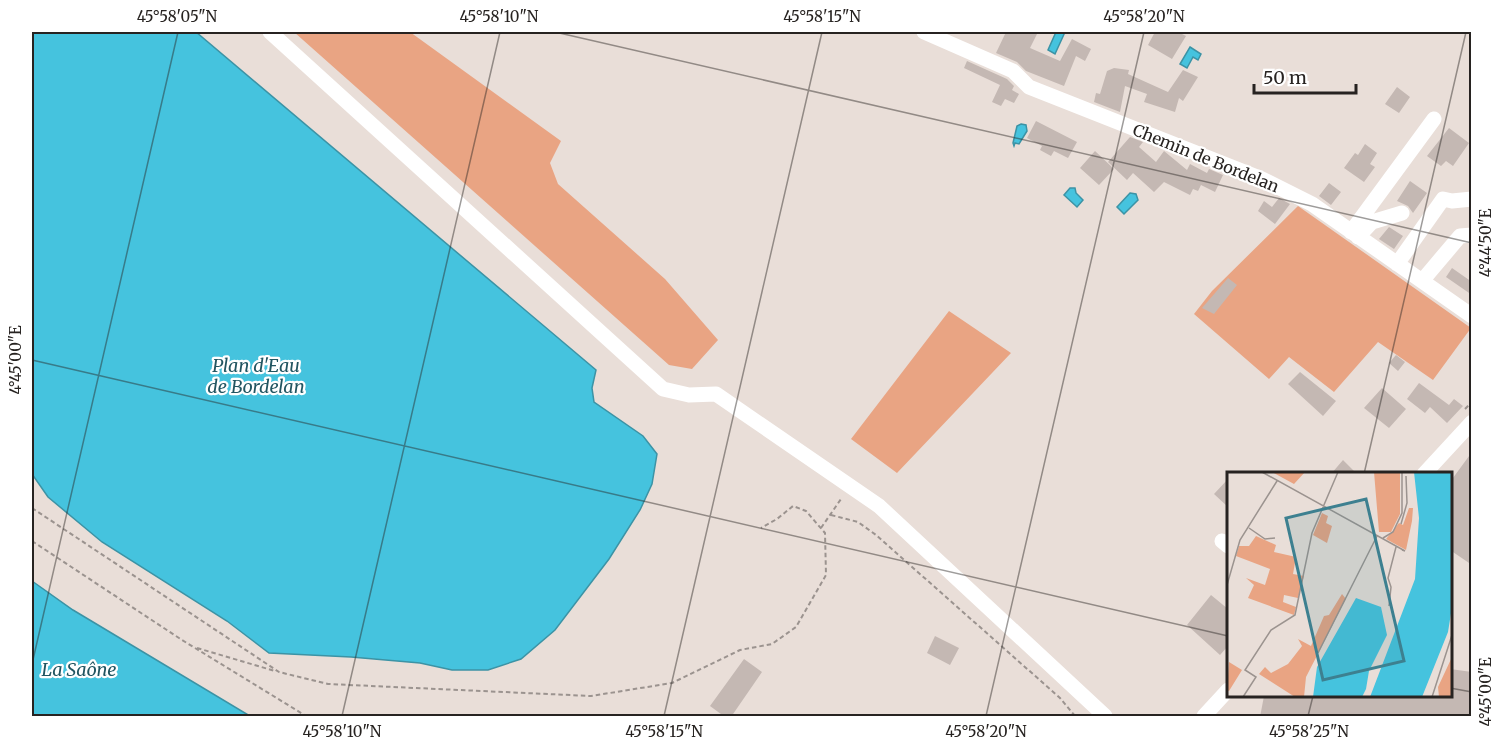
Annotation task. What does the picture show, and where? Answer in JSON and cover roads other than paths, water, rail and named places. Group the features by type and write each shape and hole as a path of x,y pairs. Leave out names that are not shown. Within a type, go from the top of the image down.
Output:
{"street":[{"path":"270,32 663,389 690,395 716,394 879,506 1105,717"},
{"name":"Chemin de Bordelan","path":"924,32 1013,71 1029,87 1262,179 1312,204 1472,316"},
{"path":"1355,234 1434,119"},
{"path":"1397,264 1443,199 1452,201 1472,199"},
{"path":"1355,234 1372,222 1401,213"},
{"path":"1422,281 1460,236 1472,235"},
{"path":"1426,472 1472,422"},
{"path":"1204,717 1227,691"}],"water":[{"name":"Plan d'Eau de Bordelan","path":"32,32 196,32 596,370 592,388 594,402 643,436 657,454 652,484 640,510 609,559 555,630 521,659 488,670 452,670 420,663 269,653 227,621 102,542 48,497 32,474"},
{"path":"1056,32 1065,32 1055,54 1048,50"},
{"path":"1190,47 1201,54 1198,60 1193,57 1187,68 1180,64"},
{"path":"1026,125 1027,131 1019,144 1015,143 1014,146 1017,126"},
{"path":"1070,188 1075,188 1076,193 1083,200 1077,207 1064,195"},
{"path":"1130,193 1136,194 1138,200 1124,214 1117,207"},
{"name":"La Saône","path":"32,581 73,610 250,716 32,716"}]}
